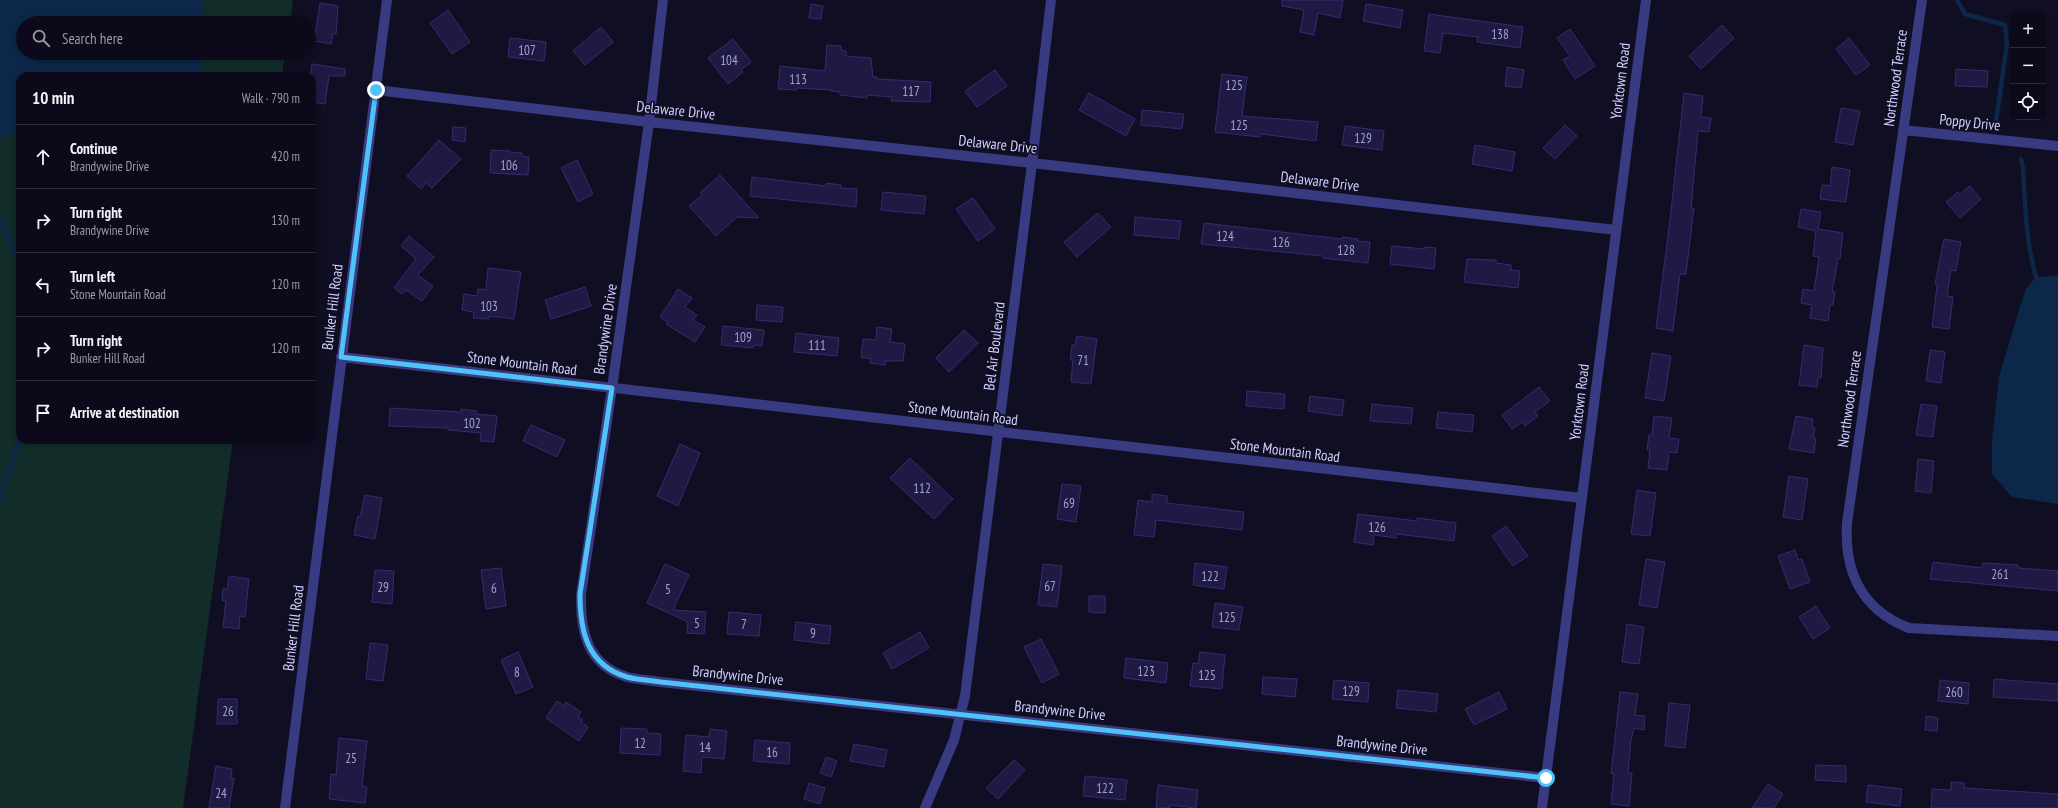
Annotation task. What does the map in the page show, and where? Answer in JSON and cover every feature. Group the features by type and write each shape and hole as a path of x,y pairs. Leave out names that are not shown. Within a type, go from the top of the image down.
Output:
{"street":[{"name":"Bunker Hill Road","path":"285,808 308,640 341,357 387,0"},
{"name":"Brandywine Drive","path":"663,0 649,122 612,388 580,594 580,616 583,633 591,651 608,668 628,677 661,682 1546,778"},
{"name":"Bel Air Boulevard","path":"925,808 954,740 962,714 1051,0"},
{"name":"Yorktown Road","path":"1542,808 1646,0"},
{"name":"Northwood Terrace","path":"1921,0 1847,523 1846,540 1848,561 1857,584 1878,612 1894,622 1909,628 2058,636"},
{"name":"Delaware Drive","path":"376,90 649,122 1032,162 1616,230"},
{"name":"Poppy Drive","path":"1902,130 2058,146"},
{"name":"Stone Mountain Road","path":"341,357 1582,498"}],"green space":[{"path":"0,0 293,0 291,16 16,16 16,60 284,60 283,72 16,72 16,444 232,444 183,808 0,808"}],"water":[{"path":"0,0 200,0 203,6 204,16 16,16 16,60 202,60 200,72 16,72 16,133 0,137"},
{"path":"2058,275 2058,504 2012,497 1992,474 1992,440 1999,377 2026,289 2032,281 2040,277"}],"building":[{"path":"1282,0 1343,0 1340,18 1318,13 1314,35 1300,32 1304,10 1282,6"},
{"path":"320,3 338,6 336,34 333,34 331,44 316,41 316,28"},
{"path":"811,4 823,6 821,19 809,18"},
{"path":"1366,4 1403,10 1400,28 1363,21"},
{"path":"448,10 470,42 452,54 430,23"},
{"path":"1429,14 1523,27 1520,48 1477,42 1478,37 1443,33 1440,53 1424,51"},
{"path":"1722,25 1734,38 1701,69 1689,56"},
{"path":"601,27 613,42 585,65 573,51"},
{"path":"1570,29 1595,66 1575,79 1563,60 1570,56 1557,38"},
{"path":"510,38 546,42 544,61 508,57"},
{"path":"1849,38 1870,65 1856,75 1836,49"},
{"path":"733,39 751,62 741,70 743,72 728,84 708,58"},
{"path":"827,45 841,46 841,50 846,51 846,56 871,58 873,77 877,77 877,79 931,82 930,102 891,101 892,97 867,95 867,98 840,95 840,92 831,91 832,90 797,88 797,90 778,89 780,66 825,71"},
{"path":"312,64 345,69 345,76 329,76 325,104 316,103 316,72 311,72"},
{"path":"1507,67 1524,70 1521,88 1505,86"},
{"path":"1956,69 1988,71 1987,87 1955,86"},
{"path":"995,70 1007,86 977,107 965,91"},
{"path":"1222,74 1247,77 1242,116 1318,122 1316,141 1261,134 1260,137 1215,132"},
{"path":"1089,93 1135,119 1126,136 1079,110"},
{"path":"1684,93 1703,96 1701,117 1711,118 1709,132 1698,131 1691,208 1694,208 1686,274 1680,274 1673,331 1656,328"},
{"path":"1841,108 1860,111 1853,145 1835,142"},
{"path":"1142,110 1184,114 1182,129 1141,125"},
{"path":"1565,125 1577,136 1555,159 1543,148"},
{"path":"1345,126 1384,131 1382,150 1342,145"},
{"path":"453,127 466,128 465,142 452,140"},
{"path":"439,140 461,159 432,188 426,183 421,189 407,176"},
{"path":"1475,145 1515,152 1512,171 1472,164"},
{"path":"491,150 522,153 522,156 529,157 528,175 490,173"},
{"path":"577,160 593,194 578,202 561,168"},
{"path":"1832,167 1850,170 1846,202 1820,199 1822,185 1830,186"},
{"path":"720,175 759,218 737,217 716,236 689,206 702,195 700,193"},
{"path":"752,177 826,186 826,183 841,185 841,188 857,189 856,207 750,196"},
{"path":"1970,186 1981,199 1960,218 1946,202 1958,192 1960,194"},
{"path":"883,192 926,196 924,214 881,210"},
{"path":"973,198 995,229 978,241 956,209"},
{"path":"1801,209 1821,212 1818,229 1843,233 1840,259 1838,258 1832,292 1835,292 1833,305 1830,305 1828,321 1810,318 1812,305 1801,303 1803,289 1814,291 1819,257 1813,256 1816,231 1798,227"},
{"path":"1098,213 1111,227 1077,257 1064,242"},
{"path":"1135,217 1181,221 1179,239 1134,235"},
{"path":"1204,223 1342,239 1342,237 1358,239 1357,241 1370,242 1368,263 1323,258 1323,256 1201,244"},
{"path":"409,236 434,257 418,275 433,286 422,301 406,290 402,294 394,288 416,259 401,246"},
{"path":"1944,239 1961,242 1956,271 1951,270 1947,296 1953,297 1949,329 1932,327 1937,285 1935,284"},
{"path":"1392,246 1425,249 1425,247 1436,248 1434,269 1390,264"},
{"path":"1467,259 1496,260 1496,263 1511,265 1511,270 1520,271 1518,288 1464,282"},
{"path":"488,268 521,272 514,319 489,316 489,319 473,318 474,312 462,310 464,294 477,296 478,289 486,290"},
{"path":"585,287 591,306 551,319 545,300"},
{"path":"678,289 692,298 685,307 697,315 693,320 705,327 695,342 666,324 668,322 660,317"},
{"path":"757,305 783,307 782,322 756,320"},
{"path":"723,326 764,330 762,346 754,345 753,348 721,345"},
{"path":"877,327 892,329 890,342 905,344 903,361 885,361 885,365 870,363 871,359 861,357 863,339 876,340"},
{"path":"964,330 978,343 949,372 936,358"},
{"path":"796,333 839,338 837,356 794,352"},
{"path":"1077,336 1097,339 1091,384 1071,382 1073,360 1070,360 1072,345 1075,345"},
{"path":"1804,345 1823,348 1821,378 1818,378 1817,387 1799,385"},
{"path":"1930,350 1945,352 1941,383 1926,381"},
{"path":"1652,353 1671,356 1664,401 1645,398"},
{"path":"1539,387 1550,401 1535,412 1538,416 1525,426 1522,422 1512,429 1502,415"},
{"path":"1247,391 1285,394 1284,409 1246,406"},
{"path":"1310,396 1344,400 1342,416 1308,411"},
{"path":"1372,404 1413,408 1411,424 1370,421"},
{"path":"1921,404 1937,406 1933,437 1916,435"},
{"path":"390,408 461,412 461,409 476,411 476,414 497,416 494,442 480,441 481,433 448,430 448,428 389,426"},
{"path":"1438,412 1474,415 1472,432 1436,428"},
{"path":"1654,416 1672,418 1669,438 1679,439 1677,453 1669,452 1667,470 1648,468 1650,450 1647,450 1649,435 1652,435"},
{"path":"1796,416 1813,419 1812,428 1815,428 1813,438 1816,438 1814,453 1789,449"},
{"path":"531,425 565,440 557,457 523,441"},
{"path":"680,444 700,453 678,506 657,496"},
{"path":"910,458 953,499 934,519 890,478"},
{"path":"1918,459 1934,461 1931,493 1915,491"},
{"path":"1789,476 1808,479 1802,520 1783,517"},
{"path":"1062,484 1081,486 1076,522 1057,519"},
{"path":"1637,490 1656,493 1650,536 1631,534"},
{"path":"1152,494 1167,496 1167,503 1244,512 1242,530 1156,520 1154,537 1134,535 1138,500 1152,502"},
{"path":"365,495 382,498 375,539 354,535"},
{"path":"1358,514 1417,521 1417,518 1456,523 1454,541 1397,534 1396,538 1374,535 1373,545 1354,542"},
{"path":"1506,526 1528,556 1513,566 1492,536"},
{"path":"1795,550 1798,560 1802,559 1810,582 1790,589 1778,556"},
{"path":"1646,559 1665,562 1657,608 1639,605"},
{"path":"1933,562 1982,568 1983,563 2018,565 2018,568 2058,571 2058,591 1930,579"},
{"path":"1195,563 1227,567 1224,589 1193,585"},
{"path":"665,564 689,575 673,610 706,612 704,634 687,633 688,622 647,603"},
{"path":"1043,564 1062,566 1057,607 1038,605"},
{"path":"501,568 506,606 486,609 481,570"},
{"path":"375,570 394,571 392,604 372,602"},
{"path":"229,576 249,579 245,617 240,616 239,629 223,627 226,601 222,600 223,589 227,589"},
{"path":"1089,596 1105,596 1105,613 1089,612"},
{"path":"1215,603 1243,607 1239,630 1212,627"},
{"path":"1816,606 1830,628 1813,639 1799,617"},
{"path":"729,612 761,615 759,636 727,634"},
{"path":"796,622 831,626 829,644 794,640"},
{"path":"1627,624 1644,627 1639,664 1622,662"},
{"path":"920,632 929,648 892,669 883,653"},
{"path":"1041,639 1059,674 1042,683 1024,647"},
{"path":"370,643 388,645 383,681 366,679"},
{"path":"518,652 533,687 516,694 501,660"},
{"path":"1200,652 1225,655 1222,689 1190,686 1193,663 1198,664"},
{"path":"1126,658 1168,663 1166,683 1124,678"},
{"path":"1263,677 1297,679 1295,697 1262,694"},
{"path":"1994,679 2058,684 2058,701 1993,697"},
{"path":"1334,680 1369,683 1368,702 1332,699"},
{"path":"1940,680 1969,683 1968,704 1938,701"},
{"path":"1398,690 1438,694 1436,712 1396,708"},
{"path":"1499,692 1507,709 1474,725 1465,709"},
{"path":"1620,692 1638,694 1635,715 1645,716 1644,730 1634,728 1631,740 1628,773 1632,773 1629,806 1611,804 1614,774 1611,774"},
{"path":"218,699 237,699 237,724 217,724"},
{"path":"557,701 564,706 566,702 581,712 578,717 583,720 581,722 588,727 579,741 546,718"},
{"path":"1669,703 1690,705 1685,748 1665,746"},
{"path":"1926,716 1938,718 1937,731 1925,730"},
{"path":"621,728 647,729 647,733 661,734 660,755 620,753"},
{"path":"710,729 727,731 724,759 702,757 701,773 683,771 686,735 709,737"},
{"path":"339,738 367,741 362,786 367,787 365,803 329,799 331,774 336,775"},
{"path":"755,740 790,743 789,764 753,761"},
{"path":"854,744 887,750 884,767 850,761"},
{"path":"826,757 837,761 831,777 820,773"},
{"path":"1014,760 1025,770 998,799 986,788"},
{"path":"1816,765 1846,766 1846,782 1815,780"},
{"path":"216,766 232,769 231,778 234,778 229,808 209,808"},
{"path":"1085,776 1127,780 1125,800 1083,796"},
{"path":"1951,782 1964,783 1964,788 2058,794 2058,808 1931,808 1932,789 1951,790"},
{"path":"809,783 825,788 820,804 804,799"},
{"path":"1768,784 1783,794 1774,808 1752,808"},
{"path":"1158,785 1198,790 1196,808 1170,805 1170,808 1156,808"},
{"path":"1868,785 1902,789 1900,806 1866,802"}],"waterway":[{"path":"1957,0 1965,14 2005,25 2007,44 1996,121"},
{"path":"2021,159 2029,241 2038,283"},
{"path":"0,221 16,255"},
{"path":"0,499 17,444"}],"route":[{"path":"376,90 341,357 612,388 580,594 580,616 583,633 591,651 608,668 628,677 661,682 1546,778"}]}
